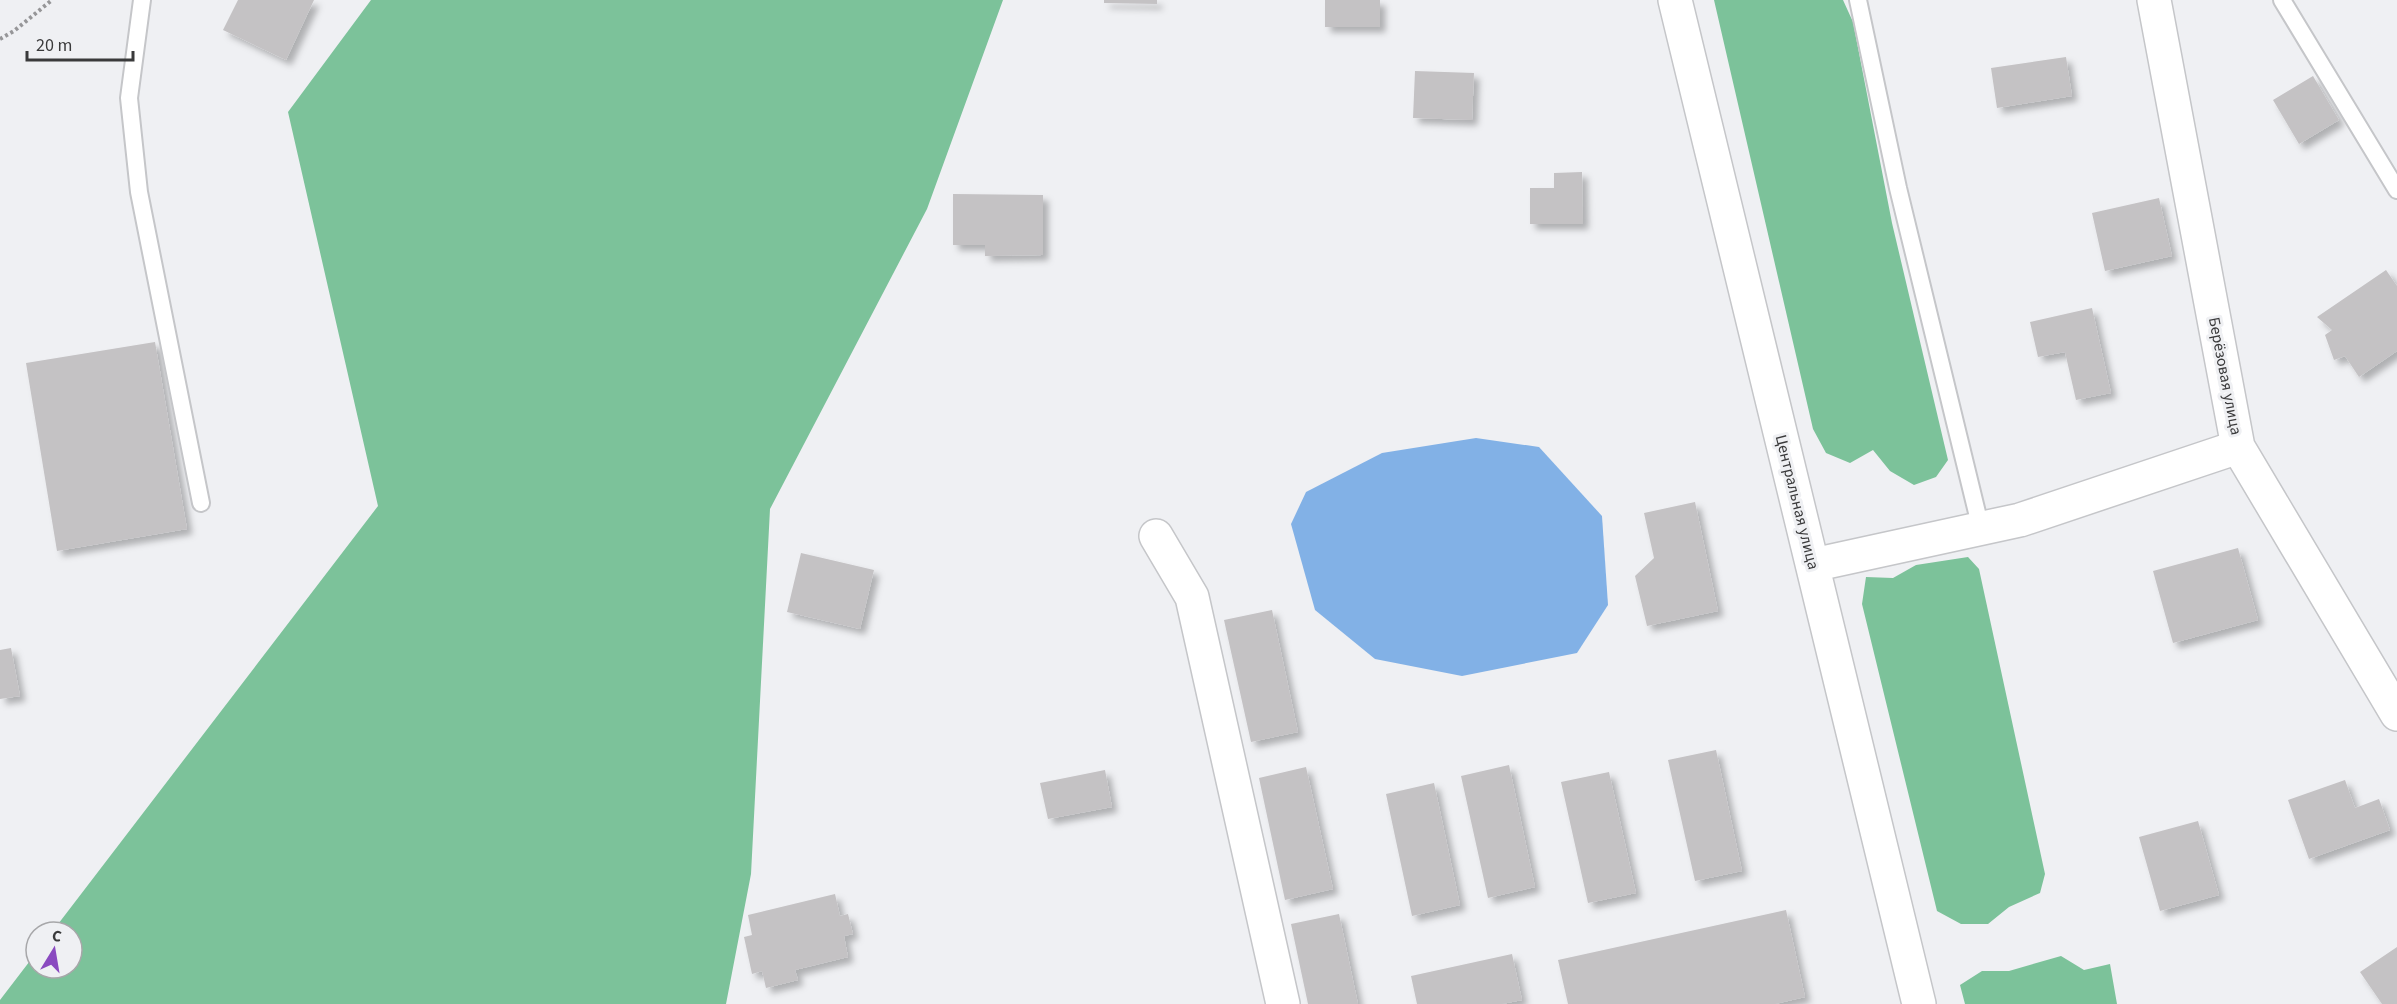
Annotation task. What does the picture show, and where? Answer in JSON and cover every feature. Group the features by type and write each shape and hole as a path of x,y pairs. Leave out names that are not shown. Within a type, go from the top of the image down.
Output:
{"street":[{"name":"Центральная улица","path":"1675,0 1919,1004"},
{"name":"Берёзовая улица","path":"2154,0 2238,447 2397,714"},
{"path":"1813,565 2020,520 2238,447"},
{"path":"1156,536 1192,597 1282,1004"}],"lane":[{"path":"142,0 129,98 139,192 201,503"},
{"path":"1858,0 1899,188 1981,529"},
{"path":"2282,0 2397,190"}],"path":[{"path":"0,39 14,31 52,0"}],"green space":[{"path":"371,0 1003,0 927,209 770,509 751,874 726,1004 0,1004 0,1000 24,969 24,980 84,980 84,920 61,920 378,506 288,112"},
{"path":"1714,0 1843,0 1853,22 1892,223 1948,460 1936,477 1914,485 1890,471 1873,450 1850,463 1826,453 1813,429"},
{"path":"1968,557 1979,569 2045,874 2040,893 2009,907 1988,924 1961,924 1937,911 1862,604 1866,577 1893,578 1916,565"},
{"path":"2061,956 2084,970 2110,964 2117,1004 1965,1004 1960,985 1982,971 2009,971"}],"water":[{"path":"1476,438 1539,447 1602,516 1608,605 1577,653 1462,676 1375,659 1315,610 1291,524 1306,492 1382,453"}],"building":[{"path":"238,0 314,0 286,60 223,30"},
{"path":"1104,0 1157,0 1157,4 1104,3"},
{"path":"1325,0 1380,0 1380,27 1325,27"},
{"path":"2066,57 2072,96 1997,108 1991,68"},
{"path":"1415,71 1474,73 1472,120 1413,118"},
{"path":"2313,76 2339,120 2299,144 2273,100"},
{"path":"1582,172 1583,224 1530,224 1530,188 1554,188 1554,173"},
{"path":"953,194 1043,195 1043,255 985,256 985,245 953,245"},
{"path":"2159,198 2172,256 2105,271 2092,213"},
{"path":"2386,270 2397,286 2397,351 2359,377 2345,356 2334,360 2325,335 2332,330 2317,317"},
{"path":"2092,308 2111,393 2076,400 2065,352 2038,357 2030,322"},
{"path":"155,342 187,529 57,551 26,363"},
{"path":"1695,502 1718,611 1647,626 1635,576 1654,558 1644,513"},
{"path":"2238,548 2258,620 2173,643 2153,571"},
{"path":"801,553 874,570 860,629 787,612"},
{"path":"1272,610 1298,732 1251,742 1224,620"},
{"path":"11,648 20,696 0,699 0,650"},
{"path":"1716,750 1742,871 1695,881 1668,760"},
{"path":"1509,765 1535,887 1488,898 1461,776"},
{"path":"1306,767 1333,889 1285,900 1259,778"},
{"path":"1105,770 1112,807 1048,819 1040,783"},
{"path":"1609,772 1636,893 1588,903 1561,782"},
{"path":"2345,780 2355,808 2379,799 2390,830 2309,859 2288,800"},
{"path":"1434,783 1460,905 1412,916 1386,794"},
{"path":"2198,821 2219,895 2160,911 2139,837"},
{"path":"835,894 840,916 848,914 853,934 844,936 848,957 795,970 798,980 766,988 762,971 752,974 744,937 752,935 748,915"},
{"path":"1786,910 1805,997 1775,1004 1568,1004 1558,960"},
{"path":"1339,914 1358,1004 1308,1004 1291,924"},
{"path":"2397,947 2397,1004 2382,1004 2360,972"},
{"path":"1512,954 1522,1000 1502,1004 1417,1004 1411,976"}]}
